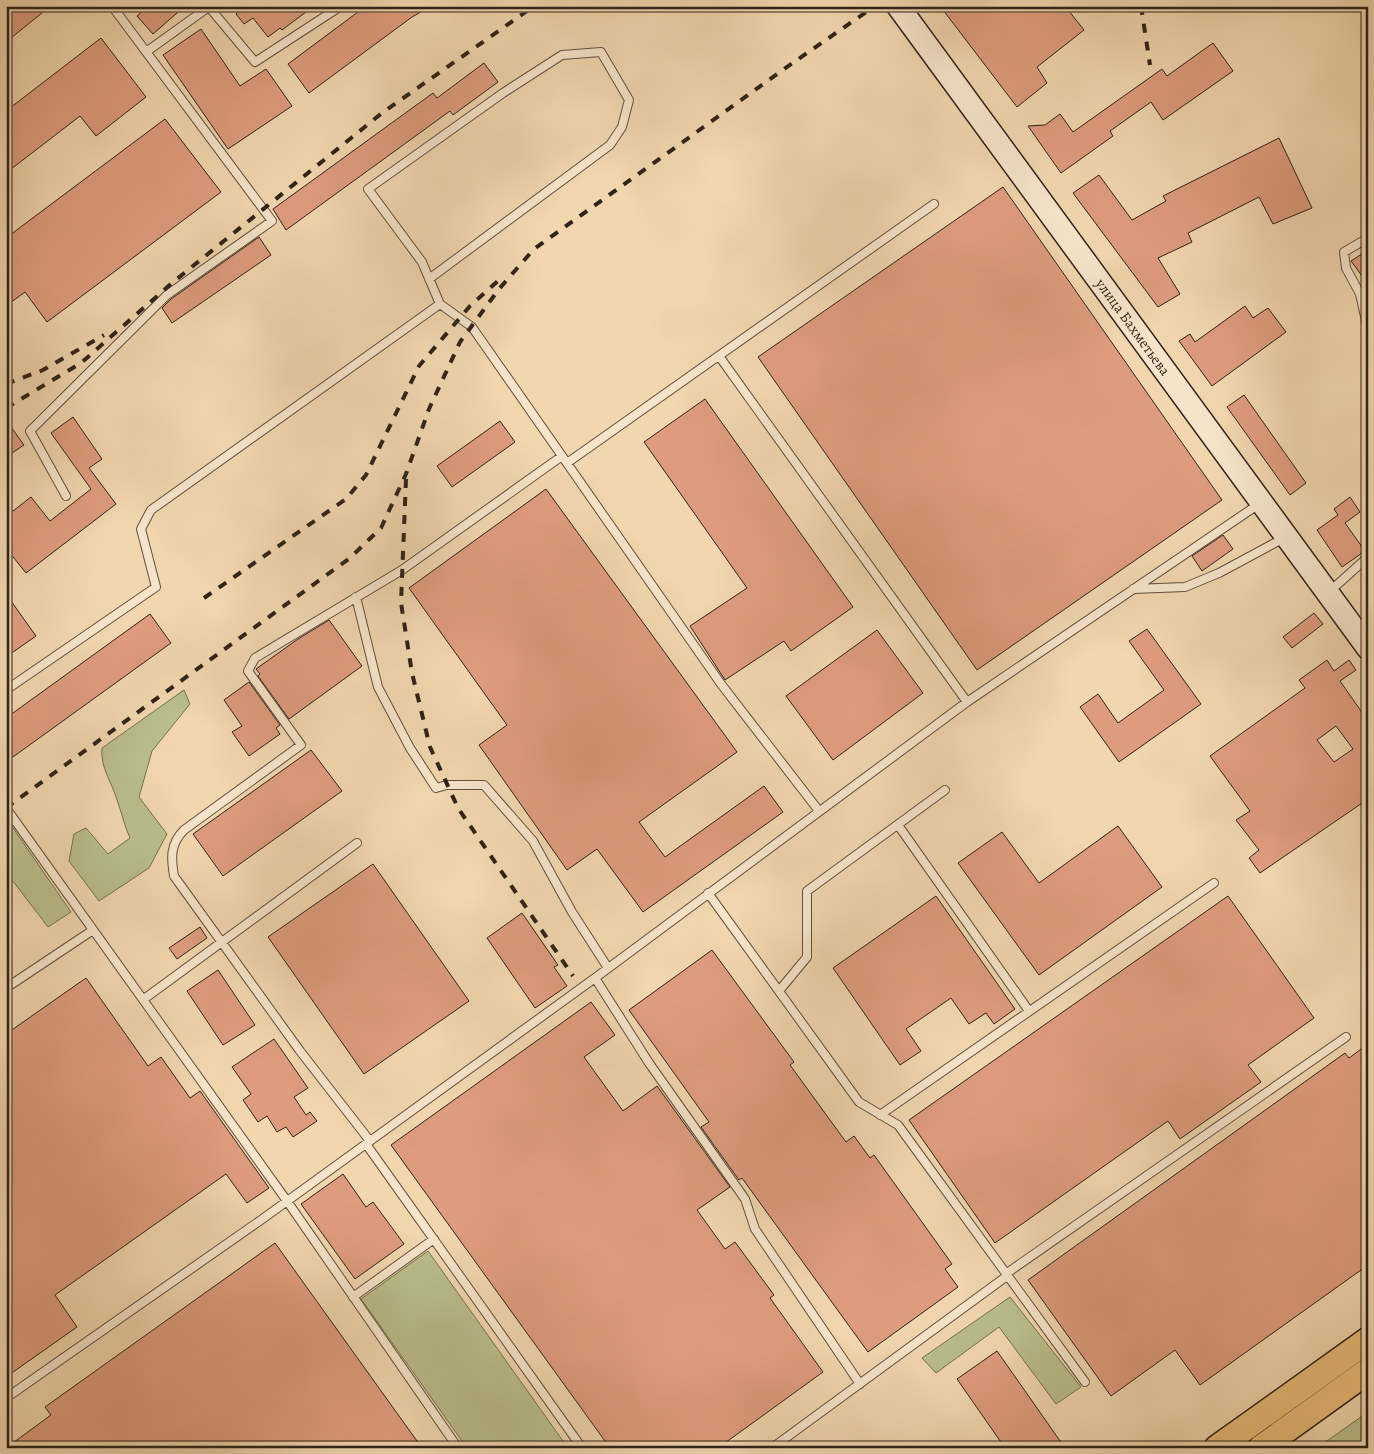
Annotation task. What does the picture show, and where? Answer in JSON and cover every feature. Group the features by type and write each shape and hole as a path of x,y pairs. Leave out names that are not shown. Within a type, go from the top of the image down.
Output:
{"main road":[{"path":"1217,1448 1368,1340"},
{"path":"1260,1448 1368,1371"}],"street":[{"name":"улица Бахметьева","path":"898,6 1368,648"}],"lane":[{"path":"66,496 30,431 167,295 272,221 112,6"},
{"path":"146,52 209,6 256,62 342,6"},
{"path":"428,279 610,145 622,127 629,100 601,52 562,55 503,93 368,189 422,262 428,279 440,304 472,327 721,684 819,811"},
{"path":"567,463 934,204"},
{"path":"1368,238 1344,252 1346,268 1360,294 1368,330"},
{"path":"6,690 156,588 141,529 151,510 440,304"},
{"path":"719,356 967,702"},
{"path":"562,456 402,570 255,658 248,671 301,745 184,830 175,839 171,858 174,876 368,1142 434,1239 582,1448"},
{"path":"6,1398 287,1201 608,968 967,702 1261,503"},
{"path":"1133,589 1185,587 1219,573 1286,537"},
{"path":"1328,593 1368,557"},
{"path":"356,597 378,687 410,748 436,788 447,785 484,784 533,841 572,912 608,968"},
{"path":"779,991 807,957 807,891 945,790"},
{"path":"6,808 287,1201 458,1448"},
{"path":"898,825 1029,1011"},
{"path":"144,999 357,843"},
{"path":"880,1115 1214,883"},
{"path":"708,894 859,1102 898,1125 1085,1382"},
{"path":"6,988 93,930"},
{"path":"594,978 649,1063 745,1199 755,1229 860,1384"},
{"path":"772,1448 1007,1274 1346,1037"},
{"path":"353,1296 434,1239"}],"green space":[{"path":"184,690 190,704 152,751 139,797 167,834 149,868 99,901 69,861 74,834 86,828 108,854 130,838 103,762 102,748"},
{"path":"11,825 71,912 48,927 6,872 6,827"},
{"path":"428,1251 568,1448 467,1448 361,1299"},
{"path":"1010,1297 1081,1387 1056,1404 999,1327 936,1373 922,1358"},
{"path":"1368,1412 1368,1448 1317,1448"}],"building":[{"path":"10,6 37,6 42,13 6,42 6,9"},
{"path":"148,6 185,6 153,34 137,16"},
{"path":"245,6 314,6 282,30 280,28 268,37 253,18 244,24 236,14"},
{"path":"366,6 431,6 412,17 309,93 288,64"},
{"path":"940,6 1065,6 1084,30 1037,67 1047,83 1017,107"},
{"path":"201,29 240,86 266,69 292,106 228,149 163,55"},
{"path":"101,38 146,97 96,136 80,116 6,173 6,111"},
{"path":"1213,43 1233,71 1163,120 1151,102 1110,131 1113,136 1061,173 1028,126 1045,125 1060,114 1073,132 1162,69 1167,76"},
{"path":"484,63 498,82 453,115 450,111 286,230 273,209 433,93 437,98"},
{"path":"165,119 221,192 47,322 25,292 6,306 6,238"},
{"path":"1279,138 1312,208 1273,224 1259,197 1188,233 1192,242 1158,258 1180,294 1158,307 1073,193 1099,175 1132,220 1166,201 1163,196"},
{"path":"1003,187 1222,500 977,670 758,357"},
{"path":"259,237 271,255 172,323 162,308 171,299"},
{"path":"1368,250 1368,284 1351,261"},
{"path":"1245,306 1253,318 1268,308 1286,332 1212,386 1179,341 1190,334 1195,342"},
{"path":"1244,395 1306,483 1290,495 1227,407"},
{"path":"705,399 853,607 791,651 784,641 725,680 690,626 747,588 644,442"},
{"path":"73,417 102,459 89,468 116,504 26,573 6,548 6,501 13,511 31,497 50,521 91,489 51,433"},
{"path":"6,420 24,445 6,457"},
{"path":"500,421 515,442 452,487 437,466"},
{"path":"546,489 737,752 639,822 665,857 764,786 783,812 643,912 597,849 567,870 479,745 507,725 409,588"},
{"path":"1350,497 1360,512 1345,523 1365,551 1342,567 1317,530 1338,515 1334,509"},
{"path":"1223,535 1233,549 1202,571 1192,556"},
{"path":"6,594 36,636 6,657"},
{"path":"1314,613 1323,624 1292,648 1283,637"},
{"path":"150,614 171,643 6,762 6,718"},
{"path":"329,620 362,666 289,719 258,676 260,674 256,669 298,639"},
{"path":"1147,629 1201,704 1119,762 1080,707 1098,694 1118,723 1164,690 1129,641"},
{"path":"877,630 923,693 833,760 786,696"},
{"path":"1327,660 1334,671 1349,660 1356,670 1340,681 1368,721 1368,799 1260,873 1249,858 1259,850 1236,820 1250,811 1210,756 1305,688 1299,680","holes":["1336,726 1353,749 1334,762 1317,740"]},
{"path":"249,682 280,725 276,728 280,734 249,756 232,732 242,726 224,700"},
{"path":"311,750 342,791 223,876 193,834"},
{"path":"1118,826 1162,887 1039,975 958,863 1002,832 1039,883"},
{"path":"373,864 469,1001 364,1074 268,937"},
{"path":"936,896 1015,1009 994,1024 986,1013 969,1024 951,998 906,1029 921,1051 900,1065 833,968"},
{"path":"1228,896 1314,1018 1248,1065 1261,1082 1180,1139 1168,1121 995,1243 909,1120"},
{"path":"522,913 558,965 554,967 567,986 535,1008 487,938"},
{"path":"200,927 207,938 177,959 169,948"},
{"path":"712,950 794,1062 790,1065 846,1142 854,1136 870,1158 874,1155 952,1264 945,1269 958,1287 868,1352 742,1178 739,1180 701,1127 709,1122 629,1010"},
{"path":"218,970 255,1025 223,1045 187,991"},
{"path":"86,978 148,1066 161,1057 190,1098 200,1091 269,1188 247,1203 226,1174 55,1295 77,1327 6,1377 6,1034"},
{"path":"591,1002 615,1035 584,1057 623,1111 657,1086 730,1187 697,1210 725,1249 735,1242 774,1295 770,1298 823,1372 718,1448 610,1448 391,1145"},
{"path":"274,1039 308,1088 294,1097 306,1115 310,1112 317,1121 293,1137 286,1127 277,1132 267,1116 258,1122 243,1100 251,1094 232,1067"},
{"path":"1368,1044 1368,1265 1200,1385 1175,1350 1111,1396 1028,1280 1345,1053 1349,1058"},
{"path":"343,1174 366,1207 373,1202 404,1244 355,1279 301,1204"},
{"path":"275,1243 422,1448 6,1448 51,1415 45,1407"},
{"path":"997,1351 1065,1448 1005,1448 957,1379"}],"railway":[{"path":"6,408 81,363 172,283 382,113 534,6"},
{"path":"6,808 350,558 381,528 406,474 429,409 460,342 499,289 534,249 875,6"},
{"path":"1141,6 1150,65"},
{"path":"204,598 346,499 366,475 419,366 470,306 500,279"},
{"path":"6,384 43,370 104,335"},
{"path":"406,479 401,603 412,673 430,747 458,808 573,976"}]}
